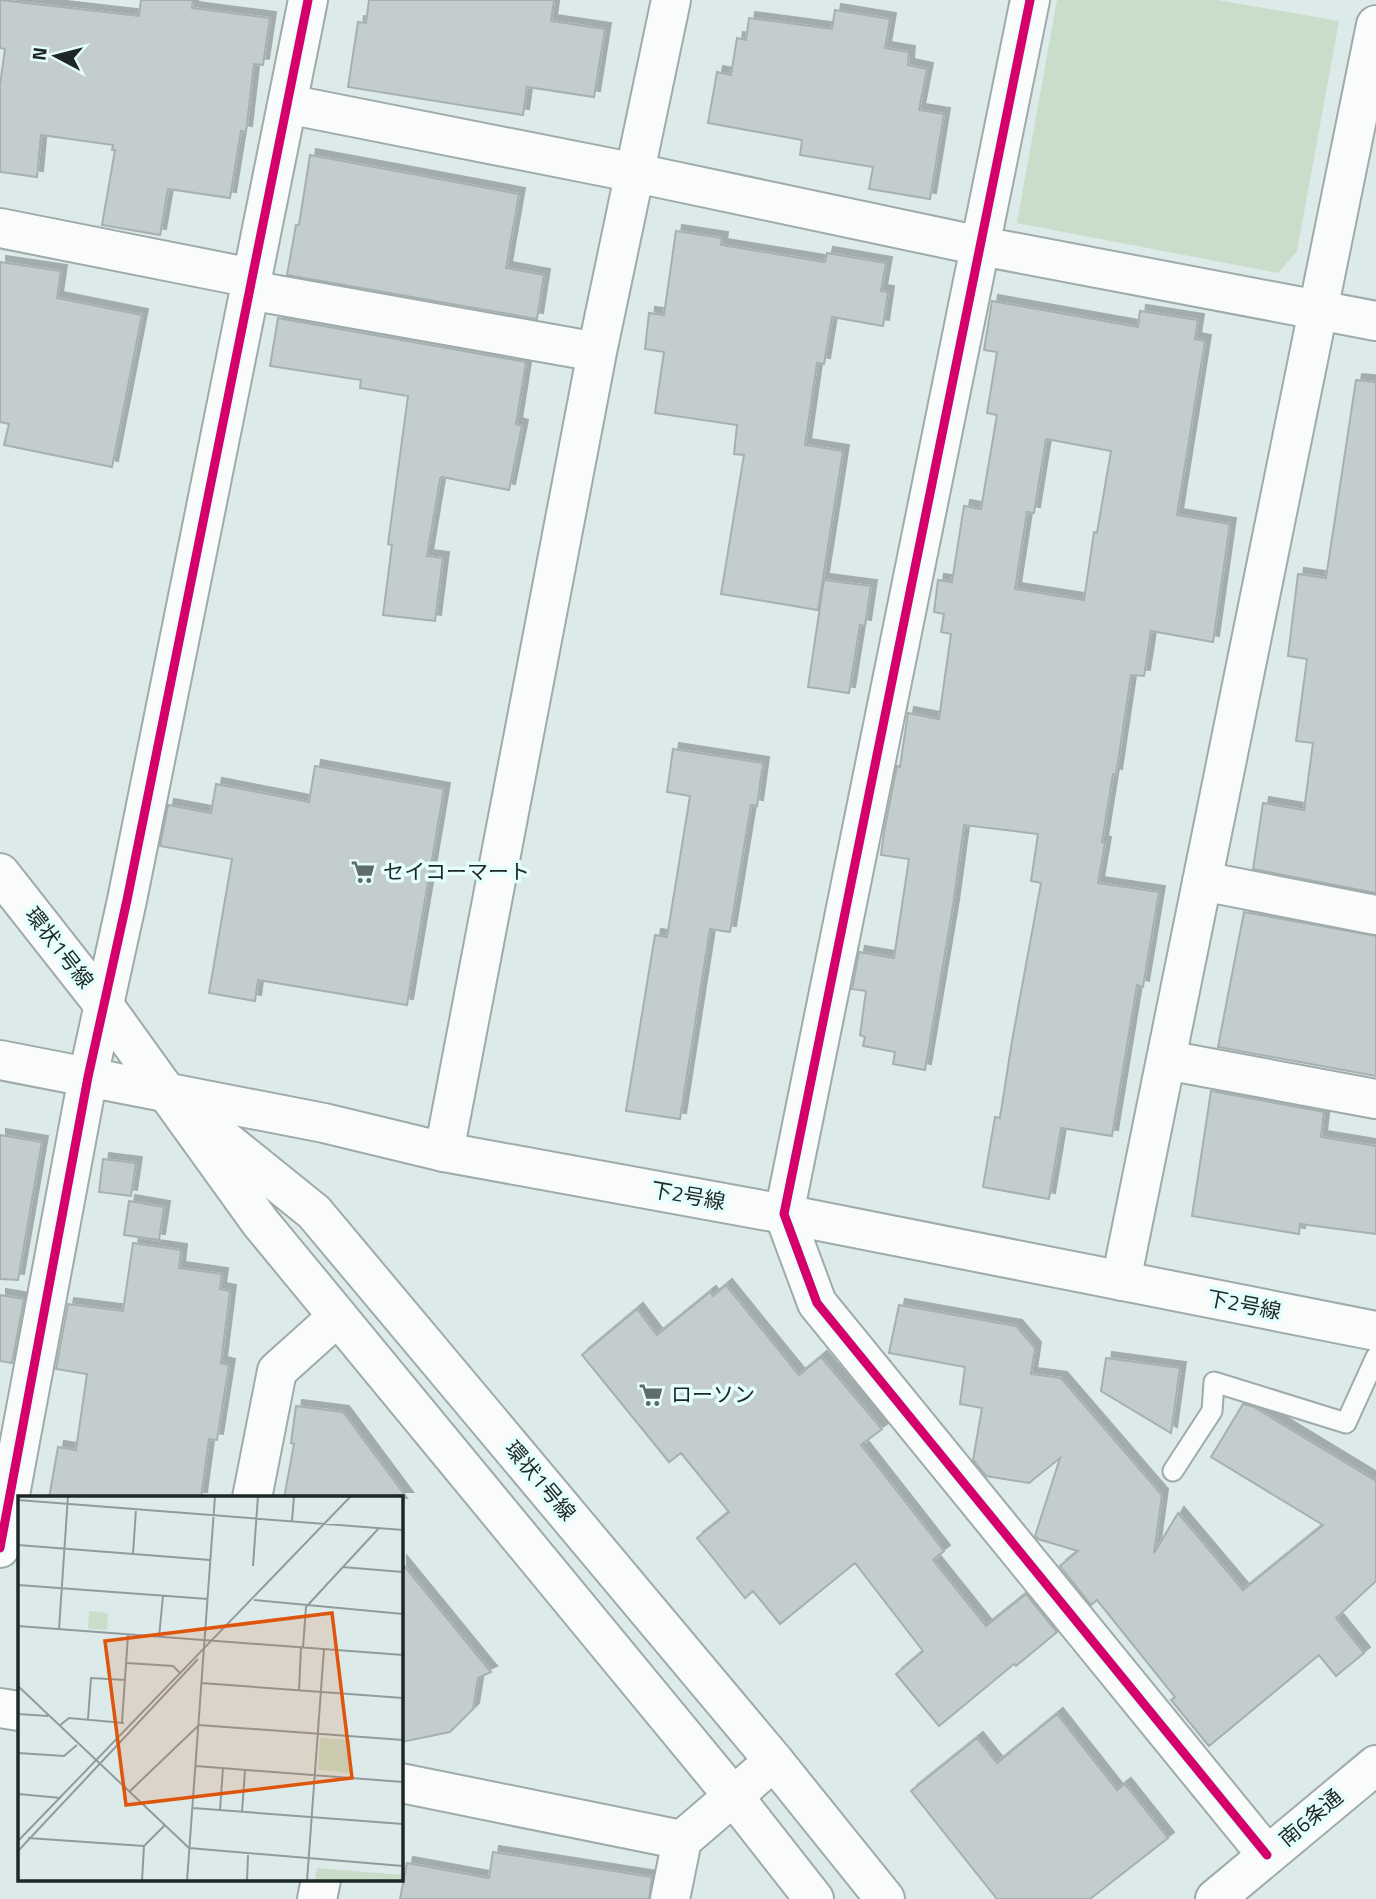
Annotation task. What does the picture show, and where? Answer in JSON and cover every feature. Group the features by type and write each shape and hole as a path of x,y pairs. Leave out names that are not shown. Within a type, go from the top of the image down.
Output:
{"street":[{"path":"0,1548 10,1447 127,900 308,0"},
{"path":"444,1152 597,352 671,0"},
{"path":"1030,0 784,1214 817,1303 1267,1855"},
{"path":"1121,1281 1376,26"},
{"path":"287,104 636,173 981,246 1376,321"},
{"path":"0,228 251,284 597,352"},
{"name":"環状1号線","path":"0,873 103,1004 260,1223 734,1797 814,1899"},
{"path":"1202,881 1376,915"},
{"name":"下2号線","path":"0,1060 324,1123 444,1152 784,1214 1376,1331"},
{"path":"1166,1060 1376,1100"},
{"name":"環状1号線","path":"166,1093 314,1212 774,1761 885,1899"},
{"path":"253,1496 277,1370 337,1317"},
{"path":"0,1708 18,1711"},
{"path":"670,1899 682,1840 774,1761"},
{"name":"南6条通","path":"1215,1899 1376,1765"},
{"path":"402,1783 682,1840"}],"lane":[{"path":"1174,1471 1212,1411 1214,1382 1346,1423 1376,1357"}],"green space":[{"path":"1057,0 1217,0 1339,21 1297,251 1278,273 1017,223"}],"building":[{"path":"0,0 139,16 141,0 193,0 192,8 270,18 263,65 254,64 246,132 241,131 230,198 168,189 160,235 102,225 115,150 112,150 113,145 41,135 37,177 0,172 0,85 5,49 0,48"},
{"path":"369,0 554,0 551,21 605,29 594,97 527,87 523,115 348,87 358,22 366,23"},
{"path":"835,10 890,19 885,48 909,52 908,65 927,69 919,110 944,114 930,199 869,189 873,167 800,155 802,140 708,123 717,72 731,75 737,38 746,40 749,18 832,29"},
{"path":"310,155 519,194 506,268 544,275 537,319 287,275 296,225 299,225"},
{"path":"676,231 722,238 721,245 825,262 827,253 886,263 881,291 888,292 883,326 832,317 824,364 817,363 805,445 843,451 818,610 721,594 744,455 734,454 737,425 655,413 664,352 645,349 649,313 664,315"},
{"path":"0,262 61,271 57,298 142,315 112,467 4,445 9,424 0,422"},
{"path":"992,301 1138,327 1140,311 1198,320 1195,339 1205,341 1177,515 1230,524 1213,642 1151,631 1144,676 1131,675 1116,775 1113,774 1102,842 1105,843 1098,883 1159,892 1143,987 1137,985 1112,1136 1061,1128 1049,1199 983,1187 995,1117 1000,1118 1041,883 1031,881 1038,834 964,825 925,1070 893,1064 895,1052 863,1046 865,1037 860,1035 866,991 852,989 859,952 894,958 909,859 881,855 884,832 897,766 900,767 908,713 939,719 951,634 941,632 944,614 934,612 938,580 952,582 964,506 981,509 997,415 987,413 997,352 984,350","holes":["1046,439 1111,451 1097,533 1094,532 1084,600 1015,589 1027,512 1034,513"]},
{"path":"278,318 526,362 516,424 522,426 509,490 442,477 440,479 427,556 443,558 435,621 383,615 392,545 388,544 408,396 360,388 361,380 270,366"},
{"path":"1356,380 1376,382 1376,893 1253,869 1263,803 1304,810 1313,743 1296,741 1307,659 1288,656 1298,574 1326,578"},
{"path":"824,580 871,586 865,626 860,625 849,693 808,687"},
{"path":"673,749 763,763 757,806 751,805 730,932 710,929 680,1119 626,1111 655,935 667,937 690,796 667,792"},
{"name":"セイコーマート","path":"315,766 444,789 407,1005 258,980 255,1001 209,993 232,859 160,846 168,805 211,813 216,784 309,802"},
{"path":"1244,912 1376,936 1376,1076 1218,1047"},
{"path":"1211,1091 1324,1112 1321,1137 1376,1146 1376,1234 1300,1224 1299,1234 1192,1216"},
{"path":"0,1135 42,1142 18,1280 0,1279"},
{"path":"103,1159 136,1163 131,1196 99,1192"},
{"path":"129,1201 164,1207 159,1240 124,1235"},
{"path":"133,1243 181,1250 179,1268 222,1274 220,1289 230,1291 221,1363 229,1365 217,1440 209,1439 201,1496 49,1496 58,1447 76,1450 87,1374 56,1369 68,1304 123,1311"},
{"path":"726,1285 799,1375 821,1357 882,1429 861,1445 944,1551 933,1560 986,1626 1026,1594 1057,1632 939,1726 896,1674 923,1651 855,1563 780,1624 753,1591 745,1598 697,1538 729,1512 681,1453 669,1462 582,1355 637,1309 657,1335 710,1292 713,1296"},
{"path":"0,1295 24,1299 12,1363 0,1361"},
{"path":"899,1305 1016,1326 1035,1348 1031,1374 1061,1378 1162,1495 1154,1553 1178,1513 1243,1590 1323,1525 1211,1457 1243,1404 1254,1407 1376,1481 1376,1581 1336,1618 1364,1653 1336,1676 1319,1655 1209,1746 1171,1700 1175,1697 1097,1600 1091,1605 1060,1566 1078,1551 1035,1536 1060,1458 1029,1483 986,1476 973,1460 982,1408 960,1404 965,1367 889,1353"},
{"path":"1106,1358 1180,1368 1171,1433 1101,1391"},
{"path":"296,1406 343,1412 407,1498 284,1496 294,1444 291,1443"},
{"path":"402,1563 491,1672 478,1678 473,1709 450,1732 402,1742"},
{"path":"1057,1714 1117,1790 1125,1784 1168,1838 1090,1899 997,1899 911,1791 977,1738 997,1763"},
{"path":"493,1852 652,1877 649,1899 400,1899 407,1863 489,1878"}],"cycle path":[{"path":"0,1548 88,1077 127,900 308,0"},
{"path":"1030,0 784,1214 817,1303 1267,1855"}],"place":[{"name":"セイコーマート","path":"363,872"},
{"name":"ローソン","path":"651,1395"}]}
